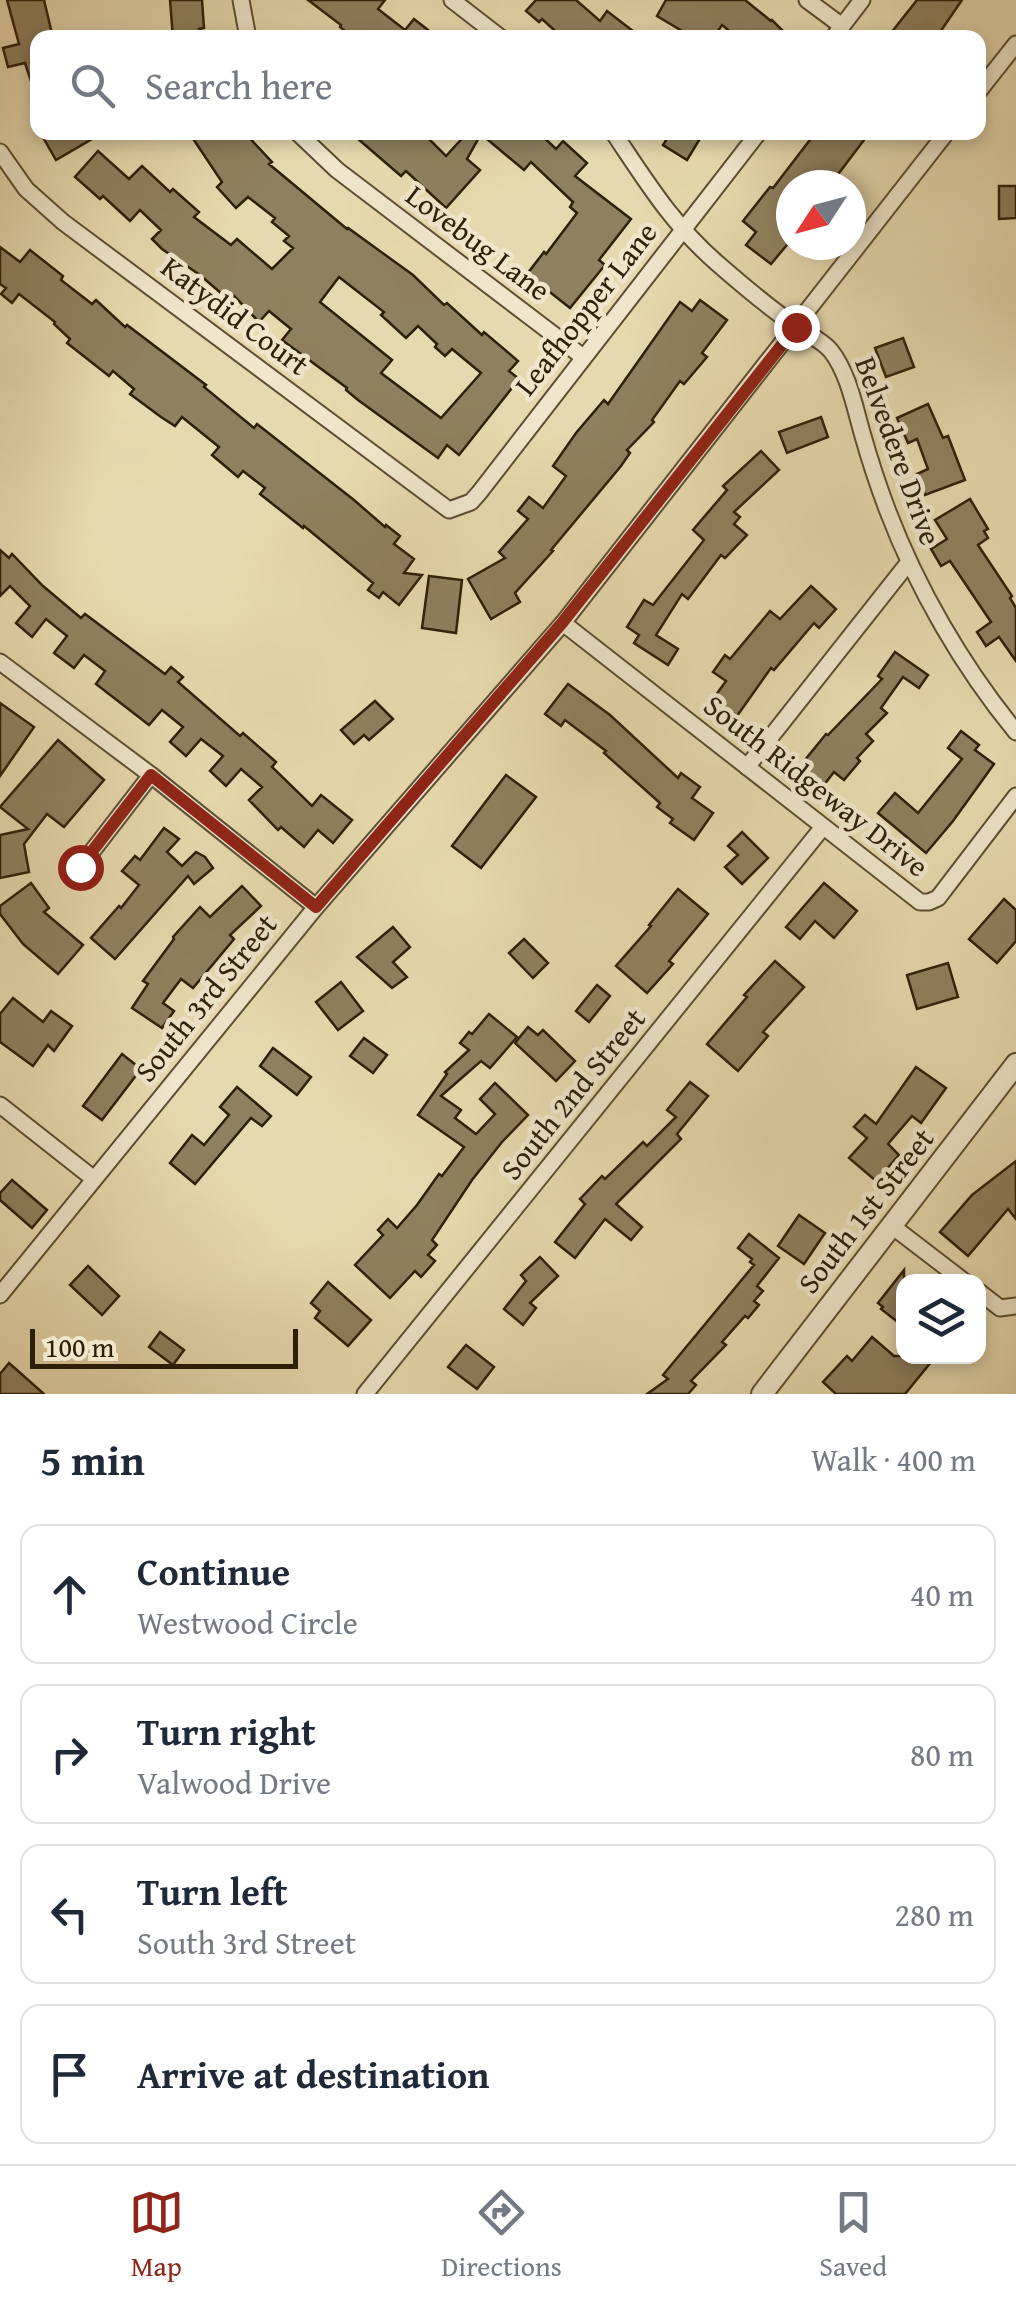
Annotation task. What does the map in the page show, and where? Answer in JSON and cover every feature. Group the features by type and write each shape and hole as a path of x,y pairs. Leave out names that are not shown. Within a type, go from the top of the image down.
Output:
{"street":[{"path":"241,0 247,30"},
{"path":"452,0 491,30"},
{"path":"807,0 836,30"},
{"path":"840,30 862,0"},
{"path":"986,82 1016,44"},
{"name":"Lovebug Lane","path":"305,140 337,170 583,358"},
{"name":"Belvedere Drive","path":"618,140 682,230 718,264 830,350 839,365 909,562 970,669 1016,732"},
{"name":"Leafhopper Lane","path":"449,510 471,502 478,494 752,140"},
{"name":"South 3rd Street","path":"0,1294 316,907 562,623 942,140"},
{"name":"Katydid Court","path":"0,152 26,189 63,222 449,510"},
{"path":"747,767 909,562"},
{"name":"South Ridgeway Drive","path":"562,623 914,898 926,903 938,898 1016,796"},
{"path":"0,662 151,775 316,907"},
{"path":"80,867 151,775"},
{"name":"South 2nd Street","path":"365,1394 823,827"},
{"name":"South 1st Street","path":"762,1394 1016,1064"},
{"path":"4,1115 94,1179"},
{"path":"892,1226 955,1274"},
{"path":"986,1298 1000,1308 1016,1306"}],"building":[{"path":"7,0 44,0 51,30 30,30 30,78 25,63 8,67 3,48 19,44"},
{"path":"170,0 202,0 204,28 172,30"},
{"path":"308,0 385,0 378,9 405,30 344,30"},
{"path":"536,0 576,0 600,21 607,11 632,30 554,30 526,11"},
{"path":"666,0 745,0 782,30 728,30 722,25 719,30 681,30 657,16"},
{"path":"917,0 962,0 941,30 893,30"},
{"path":"414,19 428,30 405,30"},
{"path":"45,140 90,140 56,160"},
{"path":"194,140 251,140 272,162 269,164 347,229 413,275 444,305 447,303 518,361 509,371 519,379 459,455 447,445 438,458 282,340 291,329 269,311 259,322 234,296 230,301 162,249 152,239 161,230 140,210 130,221 75,177 98,151 129,179 142,166 199,212 194,217 231,245 237,239 272,269 293,248 284,241 289,236 272,222 275,218 248,197 236,208 217,187 222,182","holes":["339,277 384,312 381,315 406,338 418,326 445,356 452,349 481,373 441,418 381,373 392,360 320,302"]},
{"path":"359,140 430,140 446,156 461,140 478,140 467,159 480,170 446,208 406,171 401,176"},
{"path":"488,140 546,140 556,149 563,141 587,163 575,176 631,219 599,260 605,265 570,308 527,274 577,213 570,207 573,202 531,162 524,170"},
{"path":"666,140 699,140 687,160 663,145"},
{"path":"810,140 864,140 841,170 787,170"},
{"path":"776,184 776,258 771,264 746,245 756,232 743,221"},
{"path":"999,186 1016,186 1016,218 999,219"},
{"path":"0,247 20,262 30,250 92,304 96,300 125,327 206,385 254,428 257,424 400,536 394,544 414,559 404,573 422,575 399,605 383,592 379,598 368,590 373,583 260,494 265,488 243,471 238,477 212,455 219,447 182,417 175,426 161,417 130,394 134,389 113,371 109,376 67,343 70,339 55,322 19,294 12,303 1,294 6,288 0,284"},
{"path":"700,300 727,320 702,353 707,357 684,384 680,381 654,422 627,450 630,453 621,466 515,593 520,602 491,619 468,579 505,558 499,552 528,519 518,511 529,497 543,508 566,476 553,466 576,433 604,400 608,404 680,302 692,311"},
{"path":"903,338 914,367 886,377 875,348"},
{"path":"928,404 943,438 948,436 965,480 925,495 917,474 928,469 917,439 908,443 897,418"},
{"path":"821,417 828,437 787,453 779,432"},
{"path":"761,451 779,470 734,512 740,517 734,524 747,535 725,558 721,555 688,599 682,594 656,635 678,649 668,665 634,643 639,635 627,627 644,600 653,605 704,540 693,530 727,490 723,486"},
{"path":"970,499 988,529 984,531 988,538 978,545 1016,608 1016,661 999,637 986,646 977,632 991,622 950,561 941,566 931,549 947,539 935,520"},
{"path":"0,550 9,558 12,554 81,618 85,614 165,674 171,667 183,677 178,682 276,762 272,767 312,806 321,795 352,820 333,843 318,830 304,847 281,827 278,830 249,800 262,787 241,769 226,786 210,771 223,756 201,739 186,756 170,742 183,727 162,710 149,725 96,684 105,671 84,655 74,668 54,653 67,636 46,619 32,637 16,623 30,606 10,586 0,596"},
{"path":"429,576 462,580 456,633 422,628"},
{"path":"811,586 836,609 819,628 814,623 774,670 771,668 737,716 713,699 726,681 713,672 725,655 730,659 770,611 780,619"},
{"path":"895,652 928,675 919,688 903,677 881,708 887,713 866,734 873,741 857,758 860,761 844,780 834,772 820,790 796,771 826,734 882,679 878,676"},
{"path":"568,684 610,715 678,778 681,773 700,787 692,798 713,813 694,840 670,823 673,819 657,807 660,803 606,751 565,720 561,726 545,714"},
{"path":"375,701 393,719 369,740 364,735 354,744 341,730"},
{"path":"0,703 34,727 0,776"},
{"path":"961,731 979,745 975,750 994,764 926,853 878,813 895,793 918,813 962,759 948,748"},
{"path":"58,740 104,780 64,827 47,814 24,844 29,872 0,878 0,835 28,829 0,807"},
{"path":"506,775 536,797 481,868 452,846"},
{"path":"164,828 179,839 167,852 182,866 196,852 213,868 194,884 188,876 115,959 91,938 139,885 122,871 135,856 140,860"},
{"path":"742,832 768,858 742,884 725,867 738,855 728,846"},
{"path":"31,883 49,908 44,912 83,945 58,974 23,944 0,914 0,906"},
{"path":"824,883 857,911 834,938 815,921 800,939 786,927"},
{"path":"242,886 261,906 230,935 234,939 193,988 181,979 163,1003 174,1011 162,1028 132,1008 148,984 143,981 173,937 200,907 210,917"},
{"path":"678,889 708,914 647,993 616,966"},
{"path":"1004,899 1016,910 1016,941 997,963 969,939"},
{"path":"393,927 410,947 393,962 407,977 392,988 357,957"},
{"path":"524,939 548,963 533,978 509,953"},
{"path":"775,961 804,987 763,1032 768,1036 738,1071 707,1044"},
{"path":"948,963 958,997 917,1009 907,975"},
{"path":"341,982 363,1011 338,1030 316,1002"},
{"path":"597,985 610,996 589,1022 576,1011"},
{"path":"13,998 43,1022 51,1011 72,1026 54,1051 48,1045 33,1066 0,1042 0,1014"},
{"path":"489,1014 517,1037 490,1068 481,1061 441,1096 461,1110 455,1118 476,1134 495,1114 480,1099 495,1083 528,1115 472,1180 432,1240 437,1245 428,1255 435,1261 421,1277 415,1271 390,1298 355,1265 383,1235 378,1230 388,1219 397,1228 464,1147 418,1115 445,1072 469,1050 460,1043"},
{"path":"528,1027 538,1035 543,1030 575,1061 556,1081 515,1043"},
{"path":"364,1038 387,1055 373,1073 350,1056"},
{"path":"273,1048 311,1077 297,1095 260,1066"},
{"path":"122,1054 141,1069 102,1120 83,1106"},
{"path":"916,1067 946,1088 921,1123 912,1116 888,1144 899,1155 876,1181 849,1158 867,1138 854,1127 865,1115 876,1124"},
{"path":"690,1082 708,1096 677,1134 681,1139 616,1204 642,1227 631,1240 605,1219 575,1258 555,1242 585,1204 580,1199 643,1142 647,1146 676,1117 667,1110"},
{"path":"237,1087 271,1116 262,1126 251,1118 195,1184 170,1163 192,1135 204,1145 229,1115 220,1107"},
{"path":"1016,1161 1016,1219 1008,1209 968,1256 940,1232 972,1195"},
{"path":"12,1180 47,1210 32,1228 0,1200 0,1193"},
{"path":"799,1215 825,1233 804,1264 778,1246"},
{"path":"749,1234 779,1258 757,1286 763,1291 754,1301 759,1305 722,1342 726,1345 691,1381 696,1385 688,1394 647,1394 668,1379 663,1375 754,1265 738,1248"},
{"path":"540,1257 558,1276 530,1303 536,1308 523,1325 504,1309 526,1281 521,1275"},
{"path":"88,1266 119,1296 102,1315 70,1285"},
{"path":"896,1280 896,1321 878,1303"},
{"path":"328,1282 371,1320 348,1346 315,1318 320,1311 311,1303"},
{"path":"160,1332 184,1350 173,1365 149,1347"},
{"path":"872,1337 896,1356 896,1364 929,1364 905,1394 836,1394 823,1382 847,1356 852,1361"},
{"path":"466,1345 494,1367 477,1389 448,1367"},
{"path":"9,1363 44,1394 0,1394 0,1374"}],"route":[{"path":"80,867 151,775 316,907 562,623 796,327"}]}
